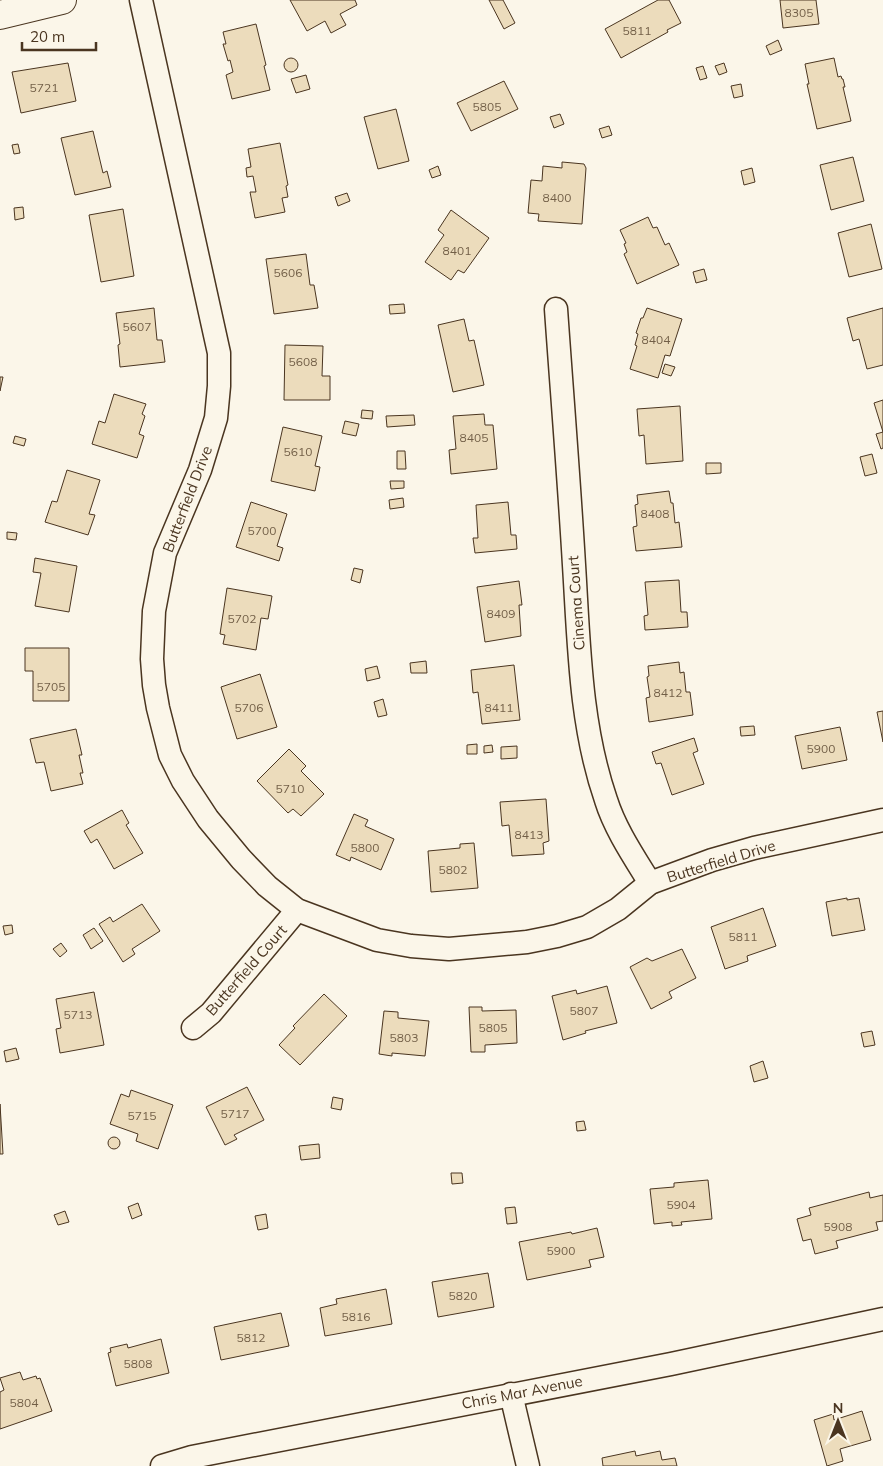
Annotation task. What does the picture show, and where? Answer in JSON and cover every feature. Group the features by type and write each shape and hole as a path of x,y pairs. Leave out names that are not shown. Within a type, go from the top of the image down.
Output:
{"street":[{"path":"0,15 62,0"},
{"name":"Butterfield Drive","path":"141,0 219,353 219,386 216,418 200,470 165,553 154,611 152,659 154,685 170,754 184,781 208,819 240,859 267,886 297,910 377,940 411,946 450,949 526,942 557,936 587,927 618,909 650,884 712,860 754,848 883,820"},
{"name":"Cinema Court","path":"556,309 580,660 587,720 596,766 606,802 618,828 650,884"},
{"name":"Butterfield Court","path":"193,1028 210,1013 297,910"},
{"name":"Chris Mar Avenue","path":"162,1466 192,1457 671,1364 883,1319"},
{"path":"511,1394 528,1466"}],"building":[{"path":"290,0 355,0 357,5 340,14 346,25 331,33 325,21 307,31"},
{"path":"489,0 503,0 515,23 504,29"},
{"path":"658,0 669,0 681,23 621,58 605,29"},
{"path":"780,0 816,0 819,24 783,28"},
{"path":"256,24 270,90 232,99 226,75 233,72 223,44 226,44 223,32"},
{"path":"778,40 782,50 770,55 766,46"},
{"path":"288,58 294,58 298,65 294,72 288,72 284,68 284,62"},
{"path":"834,58 838,77 841,76 843,79 851,121 817,129 807,84 809,84 805,64"},
{"path":"68,63 76,101 21,113 12,72"},
{"path":"724,63 727,72 719,75 715,66"},
{"path":"703,66 707,78 700,80 696,68"},
{"path":"306,75 310,89 296,93 291,79"},
{"path":"504,81 518,109 471,131 457,103"},
{"path":"741,84 743,96 734,98 731,86"},
{"path":"396,109 409,161 378,169 364,117"},
{"path":"560,114 564,124 554,128 550,117"},
{"path":"609,126 612,135 602,138 599,129"},
{"path":"93,131 103,173 107,171 111,187 75,195 61,138"},
{"path":"280,143 288,185 286,186 288,197 282,198 285,212 255,218 250,192 256,192 253,176 247,177 246,168 251,167 248,149"},
{"path":"18,144 20,153 14,154 12,145"},
{"path":"853,157 864,201 831,210 820,165"},
{"path":"562,162 584,164 586,168 582,224 538,221 539,214 528,213 531,180 542,181 543,166 562,168"},
{"path":"438,166 441,175 432,178 429,170"},
{"path":"752,168 755,182 744,185 741,171"},
{"path":"347,193 350,201 338,206 335,197"},
{"path":"23,207 24,218 15,220 14,208"},
{"path":"123,209 134,276 101,282 89,215"},
{"path":"451,210 489,238 464,273 458,270 451,280 425,262 444,235 438,230"},
{"path":"648,217 653,228 657,227 665,245 669,243 679,265 637,284 624,254 627,252 624,244 626,243 620,230"},
{"path":"871,224 882,269 849,277 838,233"},
{"path":"306,254 310,285 314,285 318,308 274,314 266,259"},
{"path":"704,269 707,280 696,283 693,272"},
{"path":"404,304 405,313 390,314 389,305"},
{"path":"154,308 157,340 162,340 165,362 120,367 118,345 120,344 116,313"},
{"path":"647,308 682,319 670,356 665,355 658,378 630,369 637,346 635,345 638,334 636,333"},
{"path":"883,308 883,365 867,369 859,339 853,341 847,318"},
{"path":"464,319 469,341 474,340 484,385 453,392 438,325"},
{"path":"285,345 323,346 322,376 330,376 330,400 284,400"},
{"path":"665,364 675,367 671,376 662,373"},
{"path":"0,377 3,377 0,391"},
{"path":"114,394 146,404 142,414 145,416 139,434 144,436 137,458 92,444 99,421 105,423"},
{"path":"883,400 883,432 874,403"},
{"path":"680,406 683,461 646,464 644,435 639,436 637,409"},
{"path":"362,410 373,411 372,419 361,418"},
{"path":"484,414 485,425 493,425 497,469 451,474 449,450 456,449 453,416"},
{"path":"414,415 415,425 387,427 386,416"},
{"path":"345,421 359,424 356,436 342,433"},
{"path":"283,427 322,436 315,466 320,467 315,491 271,481"},
{"path":"883,432 883,448 881,449 876,434"},
{"path":"15,436 26,439 24,446 13,443"},
{"path":"397,451 405,451 406,469 397,469"},
{"path":"872,454 877,473 865,476 860,457"},
{"path":"706,463 721,463 721,473 706,474"},
{"path":"67,470 100,480 89,514 95,515 88,535 45,522 52,501 57,502"},
{"path":"390,481 404,481 404,488 391,489"},
{"path":"669,491 671,503 673,503 675,523 679,522 682,547 636,551 633,527 637,526 635,505 638,504 637,495"},
{"path":"403,498 404,507 390,509 389,500"},
{"path":"251,502 287,514 277,546 283,548 279,561 236,547"},
{"path":"508,502 511,535 516,535 517,549 475,553 473,538 478,538 476,505"},
{"path":"7,532 17,533 16,540 7,539"},
{"path":"35,558 77,566 69,612 35,606 41,573 33,572"},
{"path":"354,568 363,570 360,583 351,580"},
{"path":"679,580 681,612 687,612 688,627 645,630 644,616 648,615 645,582"},
{"path":"519,581 522,605 519,605 521,636 485,642 477,587"},
{"path":"227,588 272,596 268,619 261,618 256,650 223,644 225,635 220,634"},
{"path":"25,648 69,648 69,701 33,701 33,671 25,671"},
{"path":"426,661 427,673 411,673 410,663"},
{"path":"679,662 680,673 684,672 686,692 690,692 693,715 649,722 646,698 650,697 647,677 649,676 648,666"},
{"path":"514,665 520,720 482,724 478,692 473,693 471,670"},
{"path":"377,666 380,678 367,681 365,669"},
{"path":"260,674 277,727 237,739 221,687"},
{"path":"383,699 387,715 378,717 374,702"},
{"path":"883,711 883,742 877,712"},
{"path":"754,726 755,735 741,736 740,727"},
{"path":"840,727 847,760 802,769 795,736"},
{"path":"76,729 82,755 79,755 83,773 80,773 83,784 51,791 44,762 36,763 30,739"},
{"path":"694,738 698,751 693,753 704,784 672,795 661,763 656,764 652,752"},
{"path":"477,744 477,754 467,754 467,745"},
{"path":"492,745 493,752 484,753 484,746"},
{"path":"517,746 517,758 501,759 501,747"},
{"path":"289,749 306,766 301,771 324,794 301,816 293,809 288,813 257,781"},
{"path":"546,799 549,841 543,843 544,854 512,856 509,825 502,826 500,802"},
{"path":"122,810 129,823 126,825 143,853 114,869 97,839 91,843 84,831"},
{"path":"354,814 368,820 365,826 394,839 381,870 351,857 350,861 336,855"},
{"path":"474,843 478,888 431,892 428,851 460,848 460,844"},
{"path":"847,898 847,900 859,898 865,930 832,936 826,902"},
{"path":"142,904 160,931 132,949 135,954 123,962 99,924 110,917 113,922"},
{"path":"763,908 776,946 747,956 748,961 725,969 711,927"},
{"path":"12,925 13,933 5,935 3,926"},
{"path":"94,928 103,941 91,949 83,935"},
{"path":"61,943 67,951 60,957 53,949"},
{"path":"682,949 696,978 669,992 672,998 651,1009 630,967 647,958 652,961"},
{"path":"607,986 617,1023 585,1031 586,1033 563,1040 552,996 576,990 577,994"},
{"path":"94,992 104,1045 60,1053 56,1029 61,1028 56,999"},
{"path":"324,994 347,1016 300,1065 279,1045 295,1028 293,1026"},
{"path":"469,1007 482,1007 482,1011 516,1010 517,1043 485,1045 485,1052 471,1052"},
{"path":"384,1011 398,1012 398,1018 429,1021 425,1056 392,1053 392,1056 379,1054"},
{"path":"872,1031 875,1045 864,1047 861,1033"},
{"path":"16,1048 19,1059 6,1062 4,1051"},
{"path":"763,1061 768,1078 754,1082 750,1066"},
{"path":"247,1087 264,1120 234,1135 237,1139 225,1145 206,1107"},
{"path":"131,1090 173,1105 158,1149 136,1141 138,1134 110,1124 121,1094 129,1097"},
{"path":"333,1097 343,1099 341,1110 331,1108"},
{"path":"0,1104 3,1154 0,1154"},
{"path":"584,1121 586,1130 577,1131 576,1122"},
{"path":"116,1137 119,1138 119,1148 112,1149 109,1148 108,1141 109,1138"},
{"path":"319,1144 320,1158 301,1160 299,1146"},
{"path":"451,1173 462,1173 463,1183 452,1184"},
{"path":"708,1180 712,1219 681,1222 682,1225 672,1226 672,1222 654,1224 650,1189 674,1187 674,1183"},
{"path":"869,1192 870,1198 883,1195 883,1221 876,1222 878,1230 836,1241 838,1248 815,1254 811,1239 803,1241 797,1219 811,1215 809,1208"},
{"path":"138,1203 142,1215 132,1219 128,1207"},
{"path":"515,1207 517,1223 507,1224 505,1208"},
{"path":"65,1211 69,1222 58,1225 54,1215"},
{"path":"266,1214 268,1228 258,1230 255,1216"},
{"path":"597,1228 604,1257 589,1260 591,1267 527,1280 519,1242"},
{"path":"488,1273 494,1307 438,1317 432,1282"},
{"path":"386,1289 392,1324 325,1336 320,1308 337,1304 336,1299"},
{"path":"281,1313 289,1346 221,1360 214,1327"},
{"path":"161,1339 169,1373 116,1386 108,1353 111,1352 110,1348 127,1344 128,1348"},
{"path":"20,1372 23,1380 36,1376 37,1379 40,1378 52,1411 0,1429 0,1392 4,1390 0,1378"},
{"path":"862,1411 871,1440 840,1449 843,1461 827,1466 814,1420 833,1414 834,1420"},
{"path":"635,1451 636,1456 660,1451 662,1460 675,1458 677,1466 603,1466 602,1458"}]}
